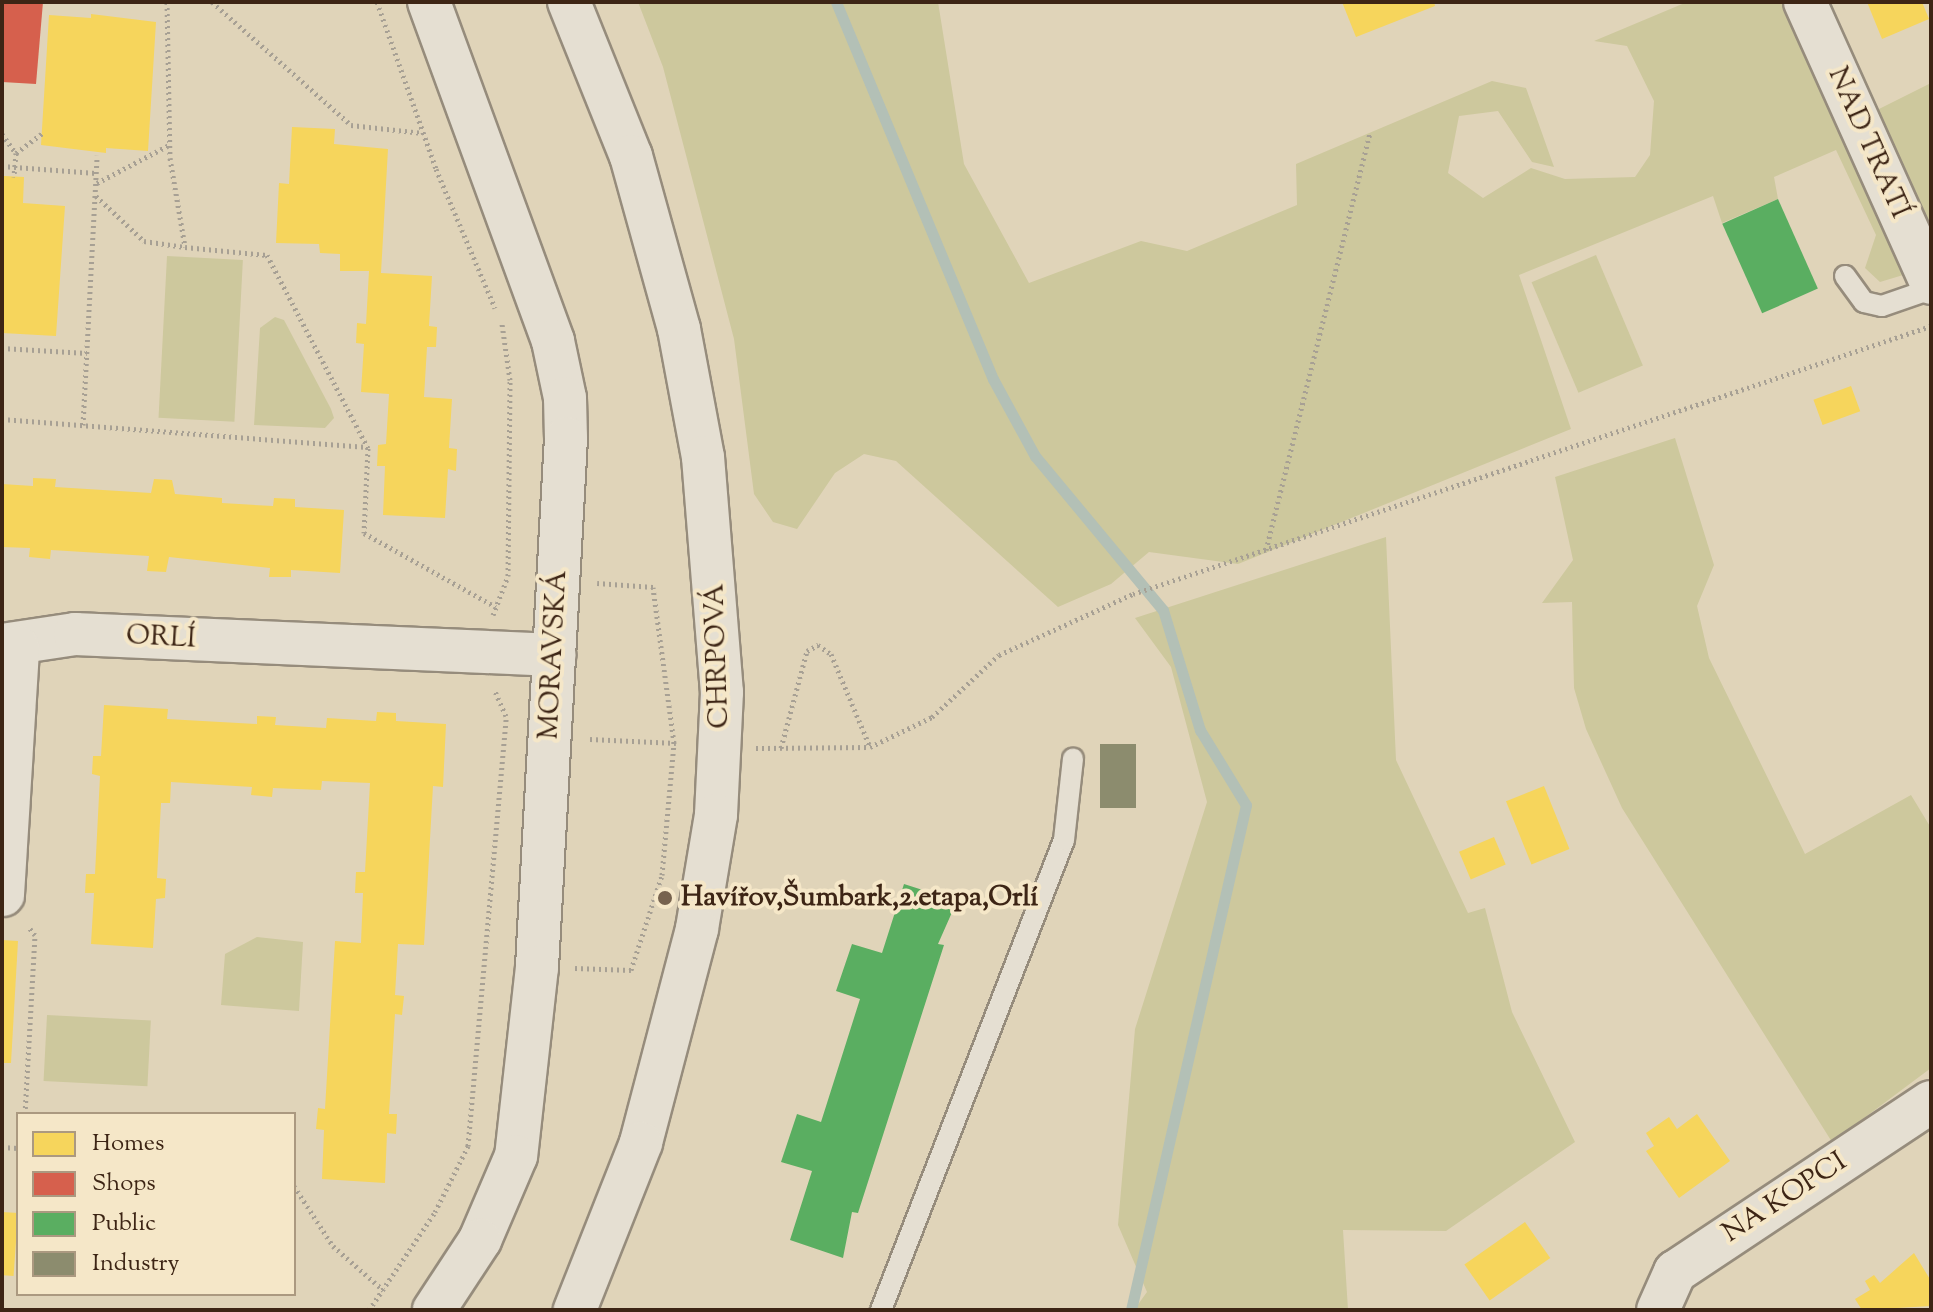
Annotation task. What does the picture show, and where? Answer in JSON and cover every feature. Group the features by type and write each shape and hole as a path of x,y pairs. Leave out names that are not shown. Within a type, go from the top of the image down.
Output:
{"street":[{"name":"MORAVSKÁ","path":"429,2 561,368 566,438 537,967 516,1156 480,1240 434,1310"},
{"name":"CHRPOVÁ","path":"569,2 631,156 679,329 704,471 722,692 716,815 697,929 641,1143 575,1310"},
{"name":"NAD TRATÍ","path":"1805,2 1931,286"},
{"name":"ORLÍ","path":"3,895 10,646 75,634 555,655"},
{"name":"NA KOPCI","path":"1658,1310 1675,1272 1931,1102"}],"lane":[{"path":"1845,276 1864,302 1882,306 1931,286"},
{"path":"881,1310 1064,840 1073,758"}],"path":[{"path":"167,2 170,145 185,247"},
{"path":"212,2 351,125 423,133"},
{"path":"16,153 44,132"},
{"path":"1266,550 1370,133"},
{"path":"2,134 16,153 14,177"},
{"path":"96,184 170,145"},
{"path":"83,425 97,155"},
{"path":"2,166 96,173"},
{"path":"95,196 144,241 267,255 368,448 364,533 496,607"},
{"path":"749,747 870,747 932,717 999,655 1133,594 1931,326"},
{"path":"2,348 87,353"},
{"path":"2,419 368,448"},
{"path":"508,576 653,587 674,743 662,875 631,970 537,967"},
{"path":"781,748 807,651 818,645 831,654 870,747"},
{"path":"505,734 687,744"},
{"path":"3,895 35,935 25,1112"},
{"path":"296,1189 333,1246 383,1290"}],"shaded area":[{"path":"638,2 938,2 964,164 1029,283 1141,241 1187,251 1297,205 1296,164 1492,81 1526,88 1554,167 1532,162 1498,111 1459,116 1448,173 1483,198 1531,168 1565,179 1635,177 1650,155 1654,101 1627,46 1594,41 1687,2 1792,2 1913,272 1880,282 1865,268 1876,235 1836,150 1774,177 1778,199 1722,223 1713,196 1519,275 1571,429 1238,564 1149,552 1111,584 1058,607 896,461 864,454 835,473 797,529 773,522 754,494 734,339 663,67"},
{"path":"1931,83 1931,230 1877,110"},
{"path":"1596,255 1643,365 1578,393 1532,282"},
{"path":"167,256 243,260 234,422 159,418"},
{"path":"275,317 284,320 331,409 334,418 325,428 254,425 260,328"},
{"path":"1675,438 1714,565 1697,606 1709,658 1805,854 1911,795 1931,828 1931,1068 1832,1142 1622,808 1586,729 1574,688 1572,602 1542,603 1573,560 1555,477"},
{"path":"1386,537 1396,760 1468,913 1485,908 1512,1012 1575,1142 1446,1231 1343,1230 1348,1310 1134,1310 1147,1292 1118,1225 1135,1029 1207,802 1171,667 1135,618"},
{"path":"257,937 303,942 299,1011 221,1005 225,954"},
{"path":"47,1015 151,1020 147,1086 44,1081"}],"building: Homes":[{"path":"1342,2 1434,2 1435,6 1356,37"},
{"path":"1867,2 1922,2 1929,19 1882,39"},
{"path":"91,14 156,22 148,151 106,148 106,153 41,145 49,15 91,18"},
{"path":"292,127 335,129 334,144 388,149 381,273 432,276 429,326 437,327 436,347 427,347 424,397 452,399 449,448 457,449 456,471 448,469 445,518 383,515 385,466 377,466 378,445 386,444 389,394 361,392 364,344 356,343 357,323 366,324 369,271 340,271 340,254 320,253 319,244 276,243 279,183 289,184"},
{"path":"4,176 24,177 23,203 65,206 56,336 2,333"},
{"path":"1851,386 1860,411 1823,425 1813,400"},
{"path":"33,478 56,479 55,487 151,493 154,479 172,480 175,494 222,498 222,503 273,506 274,498 295,499 295,507 344,510 340,573 291,570 291,577 269,577 270,568 169,557 166,572 147,571 149,556 51,550 50,559 29,557 30,548 2,547 2,484 33,486"},
{"path":"104,705 168,709 167,719 257,724 257,716 276,717 275,725 326,728 327,718 376,721 377,712 396,713 396,721 446,724 443,787 433,786 424,945 398,944 395,995 404,996 402,1015 395,1014 389,1114 397,1114 396,1134 387,1133 385,1183 322,1179 324,1130 316,1129 318,1108 325,1109 335,941 361,943 363,893 355,893 356,872 365,872 370,783 322,781 321,790 273,788 272,797 251,795 252,787 171,782 170,803 161,803 157,878 166,879 165,898 156,899 153,948 91,944 94,893 85,893 86,874 95,874 100,776 92,774 93,756 101,756"},
{"path":"1544,786 1569,849 1531,864 1506,801"},
{"path":"1494,837 1506,865 1471,879 1459,852"},
{"path":"2,940 18,941 11,1063 2,1063"},
{"path":"1697,1114 1730,1161 1679,1198 1646,1151 1654,1146 1646,1133 1669,1117 1677,1129"},
{"path":"2,1212 16,1213 14,1276 2,1275"},
{"path":"1525,1222 1550,1258 1490,1300 1464,1264"},
{"path":"1914,1253 1931,1281 1931,1306 1862,1310 1855,1299 1870,1290 1865,1281 1874,1275 1880,1283"}],"building: Shops":[{"path":"2,2 43,2 36,84 2,82"}],"building: Public":[{"path":"1778,199 1818,289 1762,313 1722,224"},
{"path":"904,884 957,901 938,944 944,945 858,1213 852,1212 843,1258 790,1240 812,1171 781,1162 797,1114 821,1122 860,999 836,991 852,944 882,953"}],"building: Industry":[{"path":"1100,744 1136,744 1136,808 1100,808"}],"waterway":[{"path":"836,2 993,379 1035,456 1163,610 1200,730 1246,805 1131,1310"}],"place":[{"name":"Havířov,Šumbark,2.etapa,Orlí","path":"665,898"}]}
